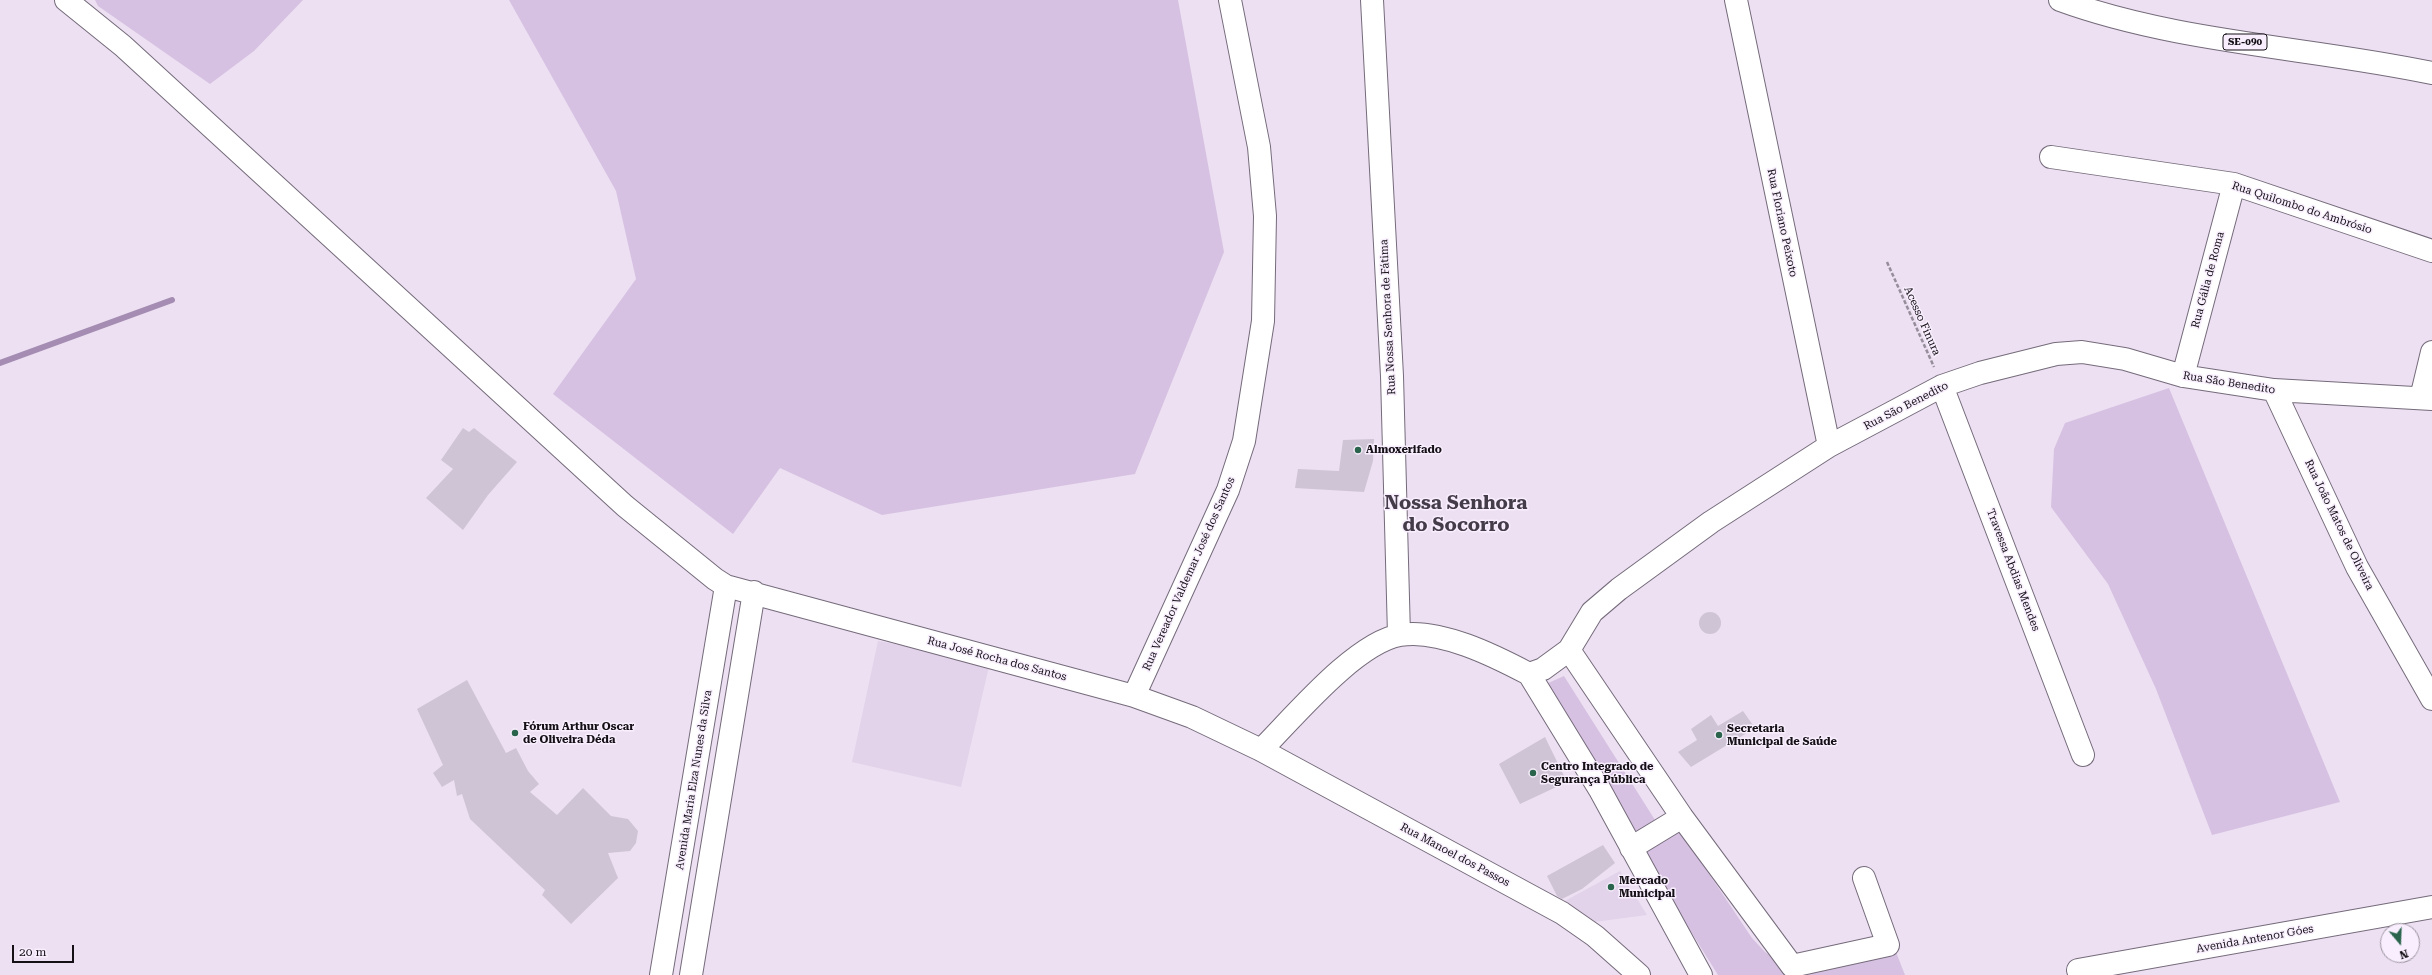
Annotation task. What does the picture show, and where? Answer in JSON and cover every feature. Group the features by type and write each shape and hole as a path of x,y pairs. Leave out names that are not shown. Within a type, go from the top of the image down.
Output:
{"street":[{"path":"66,0 123,46 626,506 703,570 726,586"},
{"name":"Rua Vereador Valdemar José dos Santos","path":"1134,696 1228,490 1244,441 1264,321 1265,216 1259,147 1230,0"},
{"name":"Rua Nossa Senhora de Fátima","path":"1372,0 1392,376 1399,635"},
{"name":"Rua Floriano Peixoto","path":"1736,0 1829,446"},
{"name":"SE-090","path":"2060,0 2181,32 2310,51 2432,73"},
{"name":"Rua Quilombo do Ambrósio","path":"2051,157 2234,184 2432,251"},
{"name":"Rua Gália de Roma","path":"2183,376 2234,184"},
{"name":"Rua São Benedito","path":"1529,674 1543,669 1569,650 1592,612 1618,589 1711,522 1829,446 1942,386 1980,373 2056,354 2082,352 2125,359 2183,376 2274,390 2427,399"},
{"path":"2427,399 2432,352"},
{"name":"Travessa Abdias Mendes","path":"1942,386 2083,755"},
{"name":"Rua João Matos de Oliveira","path":"2274,390 2357,567 2432,699"},
{"name":"Rua José Rocha dos Santos","path":"726,586 754,592 1134,696 1192,716 1261,750"},
{"name":"Avenida Maria Elza Nunes da Silva","path":"661,975 726,586"},
{"path":"691,975 754,592"},
{"path":"1261,750 1349,663 1375,644 1399,635 1434,636 1488,652 1529,674 1600,790 1701,975"},
{"path":"1569,650 1682,817 1792,966 1888,945 1864,878"},
{"name":"Rua Manoel dos Passos","path":"1261,750 1562,913 1595,936 1639,975"},
{"path":"1631,848 1682,817"},
{"name":"Avenida Antenor Góes","path":"2078,970 2146,967 2432,907"}],"path":[{"name":"Acesso Finura","path":"1887,262 1942,386"}],"shaded area":[{"path":"95,0 303,0 254,51 210,84 98,6"},
{"path":"509,0 1178,0 1224,252 1135,474 882,515 780,468 733,534 553,394 636,279 616,191"},
{"path":"2169,388 2340,802 2212,835 2156,689 2108,584 2051,507 2054,449 2065,423"},
{"path":"878,641 990,662 961,787 852,762"},
{"path":"1564,676 1655,820 1636,833 1546,684"},
{"path":"1679,829 1752,938 1765,952 1791,970 1894,947 1905,975 1718,975 1642,853"},
{"name":"Mercado Municipal","path":"1620,871 1647,915 1594,922 1563,902"}],"building":[{"path":"463,428 469,432 474,428 517,462 488,495 463,530 426,498 453,469 441,460"},
{"path":"1374,439 1373,461 1364,492 1295,488 1298,469 1339,471 1343,440"},
{"path":"1710,612 1718,615 1721,623 1718,631 1710,634 1702,631 1699,623 1702,615"},
{"path":"467,680 506,753 516,748 528,771 539,784 530,792 557,815 583,788 611,816 628,819 638,831 636,843 630,851 608,853 618,878 571,924 542,895 545,890 470,819 462,794 457,796 454,780 442,787 433,773 443,765 417,709"},
{"name":"Secretaria Municipal de Saúde","path":"1743,711 1755,728 1691,767 1678,752 1697,740 1691,729 1711,715 1718,726"},
{"name":"Centro Integrado de Segurança Pública","path":"1545,737 1567,782 1520,804 1499,764"},
{"path":"1603,845 1615,863 1582,889 1562,899 1557,896 1547,876"}],"waterway":[{"path":"0,363 172,300"}],"place":[{"name":"Almoxerifado","path":"1358,450"},
{"name":"Fórum Arthur Oscar de Oliveira Déda","path":"515,733"},
{"name":"Secretaria Municipal de Saúde","path":"1719,735"},
{"name":"Centro Integrado de Segurança Pública","path":"1533,773"},
{"name":"Mercado Municipal","path":"1611,887"}],"district":[{"name":"Nossa Senhora do Socorro","path":"1456,514"}]}
